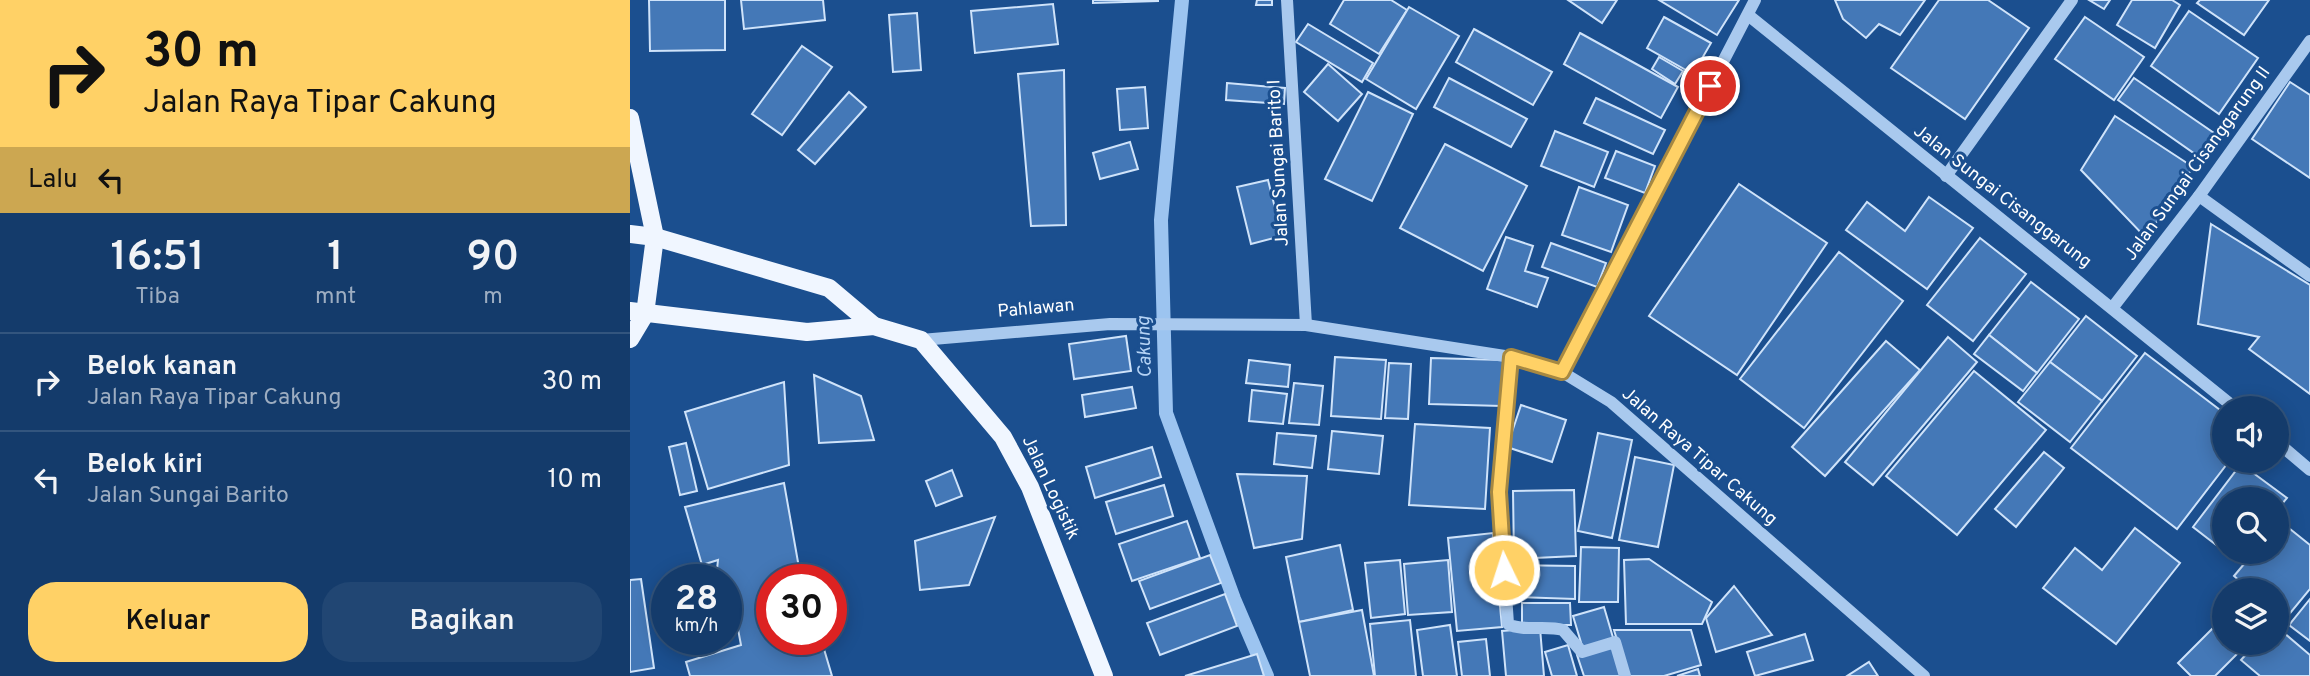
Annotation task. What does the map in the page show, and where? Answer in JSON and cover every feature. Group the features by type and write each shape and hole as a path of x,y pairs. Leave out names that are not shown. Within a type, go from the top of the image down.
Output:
{"main road":[{"path":"630,118 655,237 630,339"},
{"name":"Pahlawan","path":"630,234 655,237 829,288 874,326"},
{"name":"Pahlawan","path":"638,312 807,332 874,326 921,340"},
{"name":"Jalan Logistik","path":"921,340 1003,437 1014,457 1062,565 1104,676"}],"street":[{"name":"Jalan Sungai Barito I","path":"1287,0 1306,325"},
{"path":"1562,372 1755,0"},
{"path":"1946,176 2072,0"},
{"name":"Jalan Sungai Cisanggarung","path":"1748,15 2221,396"},
{"name":"Jalan Sungai Cisanggarung II","path":"2113,307 2199,196 2310,41"},
{"path":"2199,196 2310,276"},
{"name":"Jalan Raya Tipar Cakung","path":"1203,322 1306,325 1511,357 1562,372 1611,401 1924,676"},
{"name":"Pahlawan","path":"921,340 1110,324 1203,322"},
{"path":"1511,357 1499,492 1508,624 1519,628 1542,626 1563,630 1582,652 1615,642 1625,676"},
{"path":"2289,452 2310,470"}],"building":[{"path":"649,0 725,0 725,50 650,51"},
{"path":"741,0 823,0 825,20 744,29"},
{"path":"1093,0 1158,0 1158,1 1093,3"},
{"path":"1257,0 1272,0 1272,5 1256,5"},
{"path":"1344,0 1391,0 1407,10 1379,54 1330,24"},
{"path":"1568,0 1617,0 1602,23"},
{"path":"1659,0 1739,0 1717,35"},
{"path":"1835,0 1925,0 1900,35 1879,24 1866,38 1843,19"},
{"path":"1939,0 1988,0 2029,28 1965,119 1891,68"},
{"path":"2089,0 2110,0 2104,9"},
{"path":"2132,0 2172,0 2180,5 2155,48 2117,25"},
{"path":"2200,0 2269,0 2244,35 2197,3"},
{"path":"1053,4 1058,44 975,53 971,11"},
{"path":"1409,7 1459,36 1416,109 1366,79"},
{"path":"2189,11 2258,58 2219,114 2151,66"},
{"path":"917,13 921,70 893,72 889,15"},
{"path":"1664,17 1711,43 1693,74 1647,48"},
{"path":"2085,17 2144,57 2114,100 2055,59"},
{"path":"1308,24 1373,63 1362,82 1296,42"},
{"path":"1474,29 1552,72 1533,105 1456,62"},
{"path":"1580,33 1678,87 1661,118 1564,64"},
{"path":"802,46 832,67 782,135 752,114"},
{"path":"1659,57 1683,71 1675,84 1652,69"},
{"path":"1328,64 1362,94 1338,121 1304,92"},
{"path":"1064,70 1066,225 1031,226 1018,74"},
{"path":"1449,78 1527,119 1511,147 1434,107"},
{"path":"2134,78 2214,133 2198,156 2118,100"},
{"path":"2290,82 2310,95 2310,178 2252,139"},
{"path":"1227,83 1285,88 1284,104 1226,100"},
{"path":"1145,87 1148,128 1120,130 1117,89"},
{"path":"849,92 866,107 815,164 798,150"},
{"path":"1368,92 1413,114 1372,201 1325,179"},
{"path":"1596,98 1665,130 1653,154 1584,123"},
{"path":"2115,116 2193,167 2146,238 2081,170"},
{"path":"1555,131 1608,152 1594,187 1541,166"},
{"path":"1130,142 1138,169 1100,179 1093,153"},
{"path":"1445,144 1527,186 1483,271 1400,228"},
{"path":"1616,151 1655,166 1645,193 1605,178"},
{"path":"1268,180 1282,236 1251,244 1237,187"},
{"path":"1739,184 1827,243 1737,375 1649,316"},
{"path":"1579,187 1628,205 1611,252 1562,235"},
{"path":"1929,197 1973,228 1927,289 1846,230 1867,202 1905,231"},
{"path":"2211,224 2310,285 2310,394 2249,349 2259,337 2198,324"},
{"path":"1506,237 1533,246 1525,271 1548,278 1537,307 1487,289"},
{"path":"1980,238 2026,274 1973,341 1927,305"},
{"path":"1551,243 1606,263 1597,287 1542,267"},
{"path":"1839,252 1903,301 1804,428 1740,379"},
{"path":"2031,282 2079,319 2037,373 1989,335"},
{"path":"2086,316 2137,356 2102,401 2050,362"},
{"path":"1989,335 2037,373 2023,391 1974,354"},
{"path":"1126,336 1131,371 1074,379 1069,344"},
{"path":"1948,337 1977,362 1873,485 1845,462"},
{"path":"1886,341 1920,370 1825,476 1792,447"},
{"path":"2145,353 2212,404 2212,473 2220,473 2177,529 2071,448"},
{"path":"1335,357 1386,360 1381,419 1331,416"},
{"path":"1431,358 1504,360 1502,406 1429,404"},
{"path":"1249,360 1290,365 1288,387 1246,383"},
{"path":"2050,362 2102,401 2070,442 2018,402"},
{"path":"1389,363 1411,364 1408,419 1385,418"},
{"path":"1974,371 2046,430 1957,535 1886,476"},
{"path":"814,375 861,396 874,440 819,443"},
{"path":"784,382 789,465 708,489 685,412"},
{"path":"1294,383 1323,386 1319,425 1289,423"},
{"path":"1132,387 1136,408 1085,417 1082,395"},
{"path":"1252,390 1287,394 1283,424 1249,421"},
{"path":"1521,405 1566,420 1552,462 1507,447"},
{"path":"1415,424 1490,428 1485,509 1409,505"},
{"path":"1332,431 1383,436 1379,474 1328,469"},
{"path":"1277,433 1316,436 1312,468 1274,464"},
{"path":"1598,433 1632,440 1612,538 1578,531"},
{"path":"686,443 697,491 680,495 669,447"},
{"path":"1152,447 1161,477 1095,498 1086,467"},
{"path":"2044,452 2064,468 2016,527 1995,509"},
{"path":"1635,457 1674,465 1658,547 1619,540"},
{"path":"952,470 962,496 936,506 926,481"},
{"path":"2234,473 2253,473 2272,487 2223,487"},
{"path":"1237,474 1307,476 1302,539 1254,548"},
{"path":"784,483 798,564 756,564 756,655 826,655 832,676 690,676 686,662 709,655 742,655 742,564 718,564 718,560 702,564 685,507"},
{"path":"1164,485 1173,516 1116,534 1106,502"},
{"path":"1574,490 1576,556 1514,559 1513,491"},
{"path":"2212,502 2212,542 2193,527"},
{"path":"995,517 969,585 920,590 915,541"},
{"path":"1187,521 1200,558 1132,581 1119,544"},
{"path":"2135,528 2180,563 2116,644 2043,588 2075,548 2102,570"},
{"path":"2289,528 2310,545 2310,589 2289,614 2289,578 2234,576 2244,564 2289,564"},
{"path":"1493,533 1502,627 1457,631 1448,538"},
{"path":"1340,545 1353,610 1299,622 1286,557"},
{"path":"1581,547 1619,548 1618,602 1579,602"},
{"path":"1210,555 1221,583 1150,609 1139,581"},
{"path":"1649,559 1712,602 1702,624 1626,624 1624,560"},
{"path":"1400,560 1405,614 1371,618 1365,563"},
{"path":"1448,560 1452,612 1408,615 1404,564"},
{"path":"1513,565 1575,566 1575,599 1513,597"},
{"path":"641,579 654,668 630,672 630,580"},
{"path":"1734,586 1772,635 1716,652 1706,618"},
{"path":"1225,594 1237,626 1160,655 1147,623"},
{"path":"2310,599 2310,641 2289,625"},
{"path":"1522,603 1570,603 1571,625 1522,625"},
{"path":"1604,607 1614,641 1583,649 1573,616"},
{"path":"1362,610 1374,676 1310,676 1299,622"},
{"path":"1410,620 1416,676 1375,676 1370,624"},
{"path":"1450,625 1457,676 1423,676 1417,630"},
{"path":"1540,628 1544,676 1506,676 1502,631"},
{"path":"2212,629 2212,655 2236,655 2215,676 2191,676 2178,663"},
{"path":"1614,630 1691,630 1701,665 1664,676 1628,676"},
{"path":"1805,634 1813,660 1755,676 1747,652"},
{"path":"2289,637 2310,655 2310,676 2260,676 2241,660 2245,655 2289,655"},
{"path":"1486,639 1490,676 1462,676 1458,642"},
{"path":"1568,645 1577,676 1552,676 1545,652"},
{"path":"1614,645 1623,676 1584,676 1577,655"},
{"path":"1257,654 1264,676 1185,676"},
{"path":"1869,662 1878,676 1847,676"},
{"path":"1698,669 1700,676 1677,676"}],"waterway":[{"name":"Cakung","path":"1182,0 1161,220 1166,413 1234,599 1267,676"}],"route":[{"path":"1504,570 1499,492 1511,357 1562,372 1710,86"}]}
